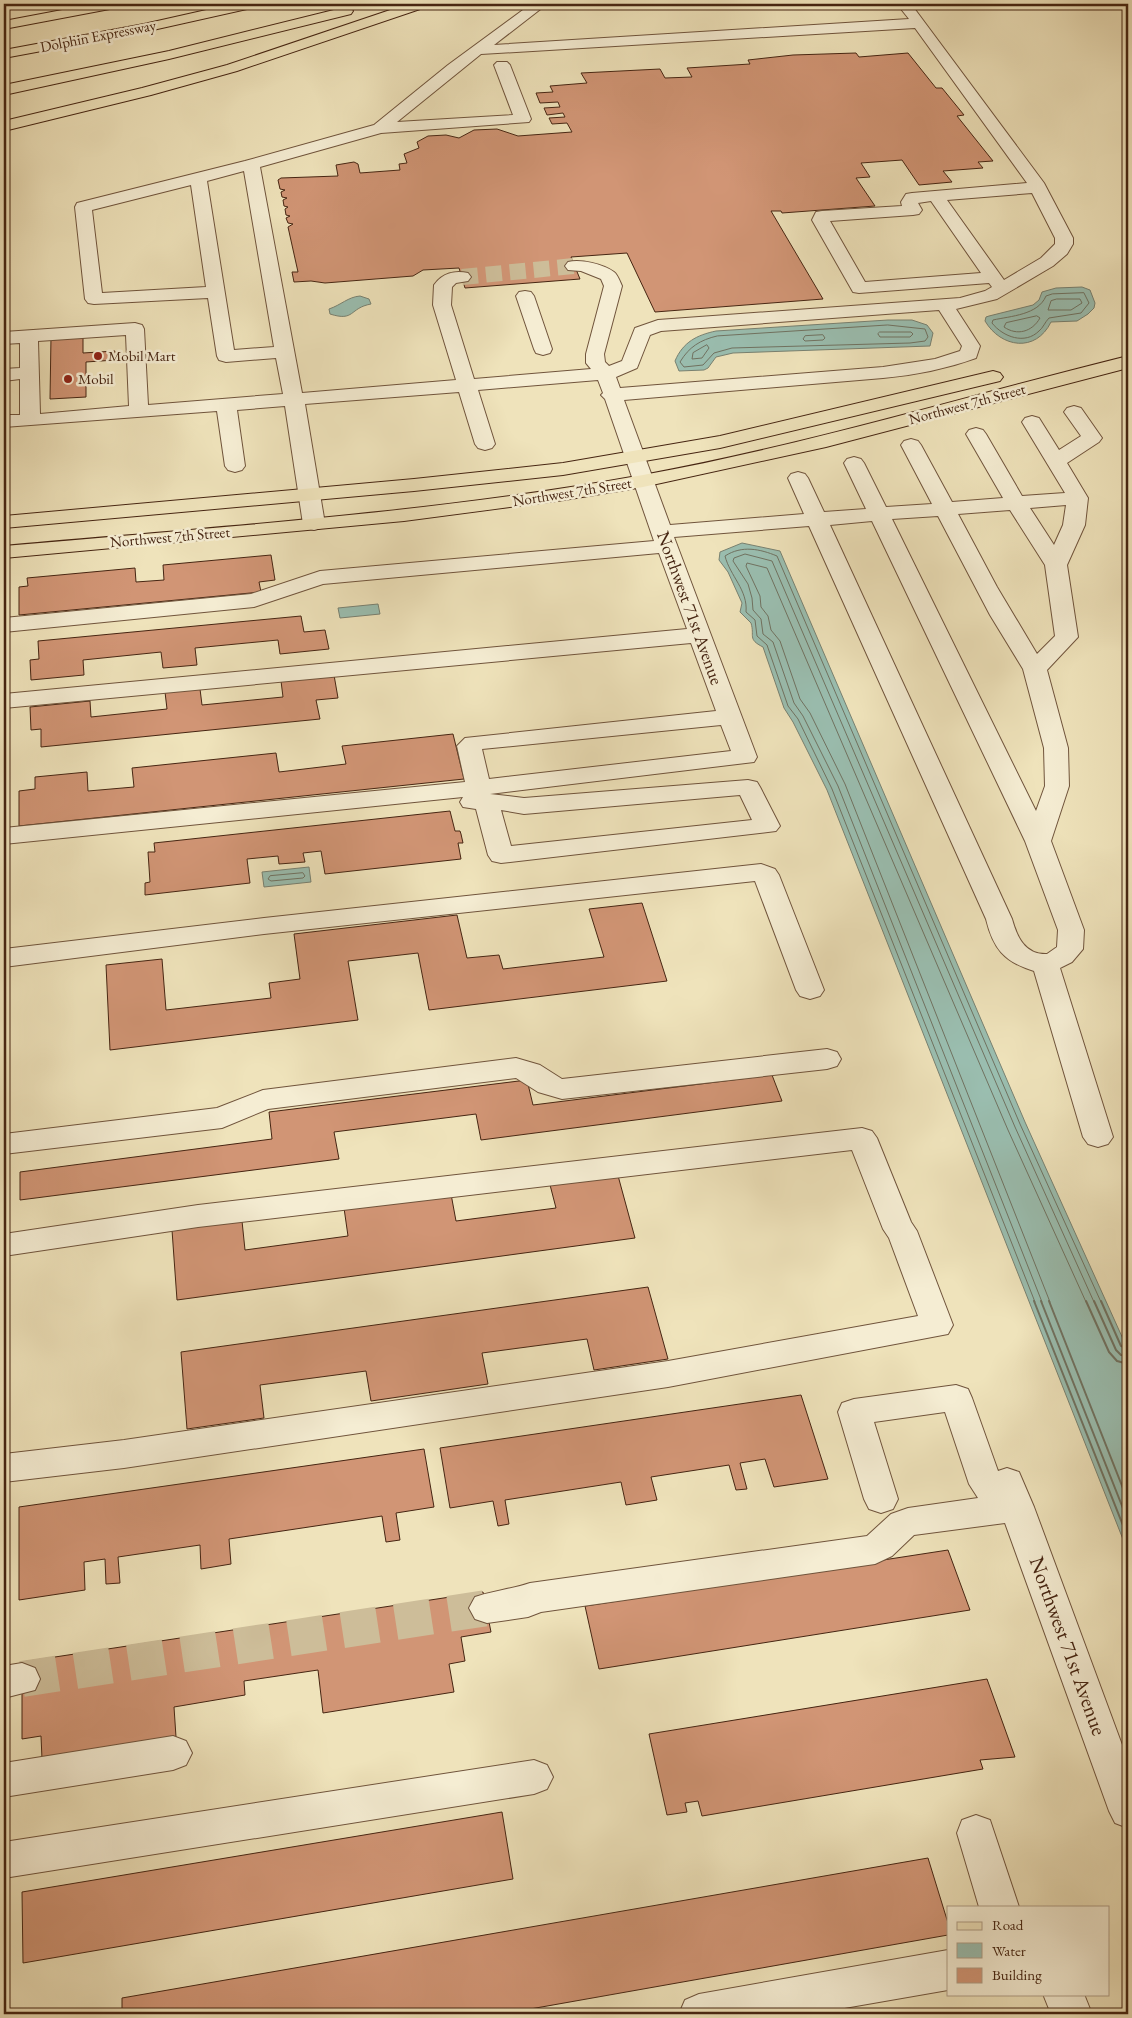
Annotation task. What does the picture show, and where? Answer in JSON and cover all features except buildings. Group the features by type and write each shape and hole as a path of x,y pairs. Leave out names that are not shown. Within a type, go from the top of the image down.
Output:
{"main road":[{"name":"Dolphin Expressway","path":"4,25 115,4"},
{"path":"4,126 137,95 223,70 421,4"},
{"path":"4,90 169,55 358,8"},
{"name":"Dolphin Expressway","path":"4,54 253,10"},
{"path":"217,26 253,10"},
{"path":"4,20 51,17"},
{"path":"4,76 94,56"},
{"name":"Northwest 7th Street","path":"4,552 454,510 643,481 773,453 1128,362"},
{"name":"Northwest 7th Street","path":"4,522 521,474 635,458 793,426 1014,372"}],"street":[{"path":"380,128 453,68 540,4"},
{"path":"29,336 29,373 15,422 606,374 630,364 642,332 658,326 975,300 998,283 1048,262 1061,250 1064,244 1061,231 1038,187 904,4"},
{"path":"478,50 919,23"},
{"path":"453,68 522,64"},
{"path":"216,292 94,299 83,207 251,164 380,128 523,119 502,65"},
{"path":"251,164 284,352 294,398 314,524"},
{"path":"198,178 226,356 284,352"},
{"path":"998,283 859,288 821,220 822,216 913,210 909,202 912,198 1038,187"},
{"path":"935,195 998,283"},
{"name":"Northwest 71st Avenue","path":"483,794 745,757 611,395 606,374 596,363 595,354 613,286 608,276 584,266 574,266"},
{"path":"462,276 451,278 443,285 442,305 485,444"},
{"path":"525,296 543,349"},
{"path":"611,395 879,372 928,365 969,354 971,346 944,304"},
{"path":"4,338 135,329 139,411"},
{"path":"4,375 29,373"},
{"path":"226,404 235,466"},
{"path":"1056,461 1092,438 1074,412"},
{"path":"1032,422 1078,498 1074,525 1056,565"},
{"path":"976,434 1016,503 1056,565 1067,637 1035,669"},
{"path":"911,446 946,508 1011,634 1035,669 1056,748 1057,786 1038,841"},
{"path":"798,478 999,919 1007,942 1017,953 1031,961 1045,963 1056,961 1070,949 1071,930 1038,841 877,514 854,463"},
{"path":"4,625 254,600 320,578 817,520 1078,498"},
{"path":"4,689 697,628"},
{"path":"4,701 697,628"},
{"path":"4,836 483,794 524,806 748,787 766,826 501,855 483,794 468,746 473,743 730,717"},
{"path":"4,856 366,812 483,794"},
{"path":"4,958 274,925 761,872 766,875 810,990"},
{"path":"1045,963 1098,1137"},
{"path":"4,1144 222,1118 264,1100 516,1068 532,1072 545,1085 562,1089 827,1059"},
{"path":"4,1245 198,1216 862,1138 937,1325 668,1374 124,1454 4,1468"},
{"path":"881,1499 854,1412 956,1398 986,1484 994,1494 1012,1494"},
{"path":"487,1608 529,1600 875,1549 882,1545 899,1526 908,1522 1012,1494"},
{"name":"Northwest 71st Avenue","path":"1012,1494 1128,1811"},
{"path":"4,1780 173,1753"},
{"path":"4,1860 534,1777"},
{"path":"976,1834 999,1906"},
{"path":"699,2014 947,1970"},
{"path":"1064,1996 1072,2014"}],"water":[{"path":"1082,287 1090,290 1095,303 1094,308 1077,321 1051,322 1045,332 1037,339 1018,343 1009,341 1000,337 985,321 986,317 1033,305 1039,300 1042,292 1056,288"},
{"path":"360,296 369,299 371,304 344,316 330,314 329,309"},
{"path":"912,320 927,325 933,333 930,346 733,353 716,357 708,368 704,370 679,371 675,361 678,354 691,340 716,331"},
{"path":"742,543 780,551 1025,1122 1128,1350 1128,1552 827,790 784,708 763,647 753,639 751,623 740,612 742,603 728,572 719,560 720,552"},
{"path":"378,604 380,614 340,618 338,608"},
{"path":"309,867 311,882 264,887 262,872"}],"tunnel":[{"path":"462,277 574,266"},
{"path":"22,1679 487,1608"}],"place":[{"name":"Mobil Mart","path":"98,356"},
{"name":"Mobil","path":"68,379"}]}
